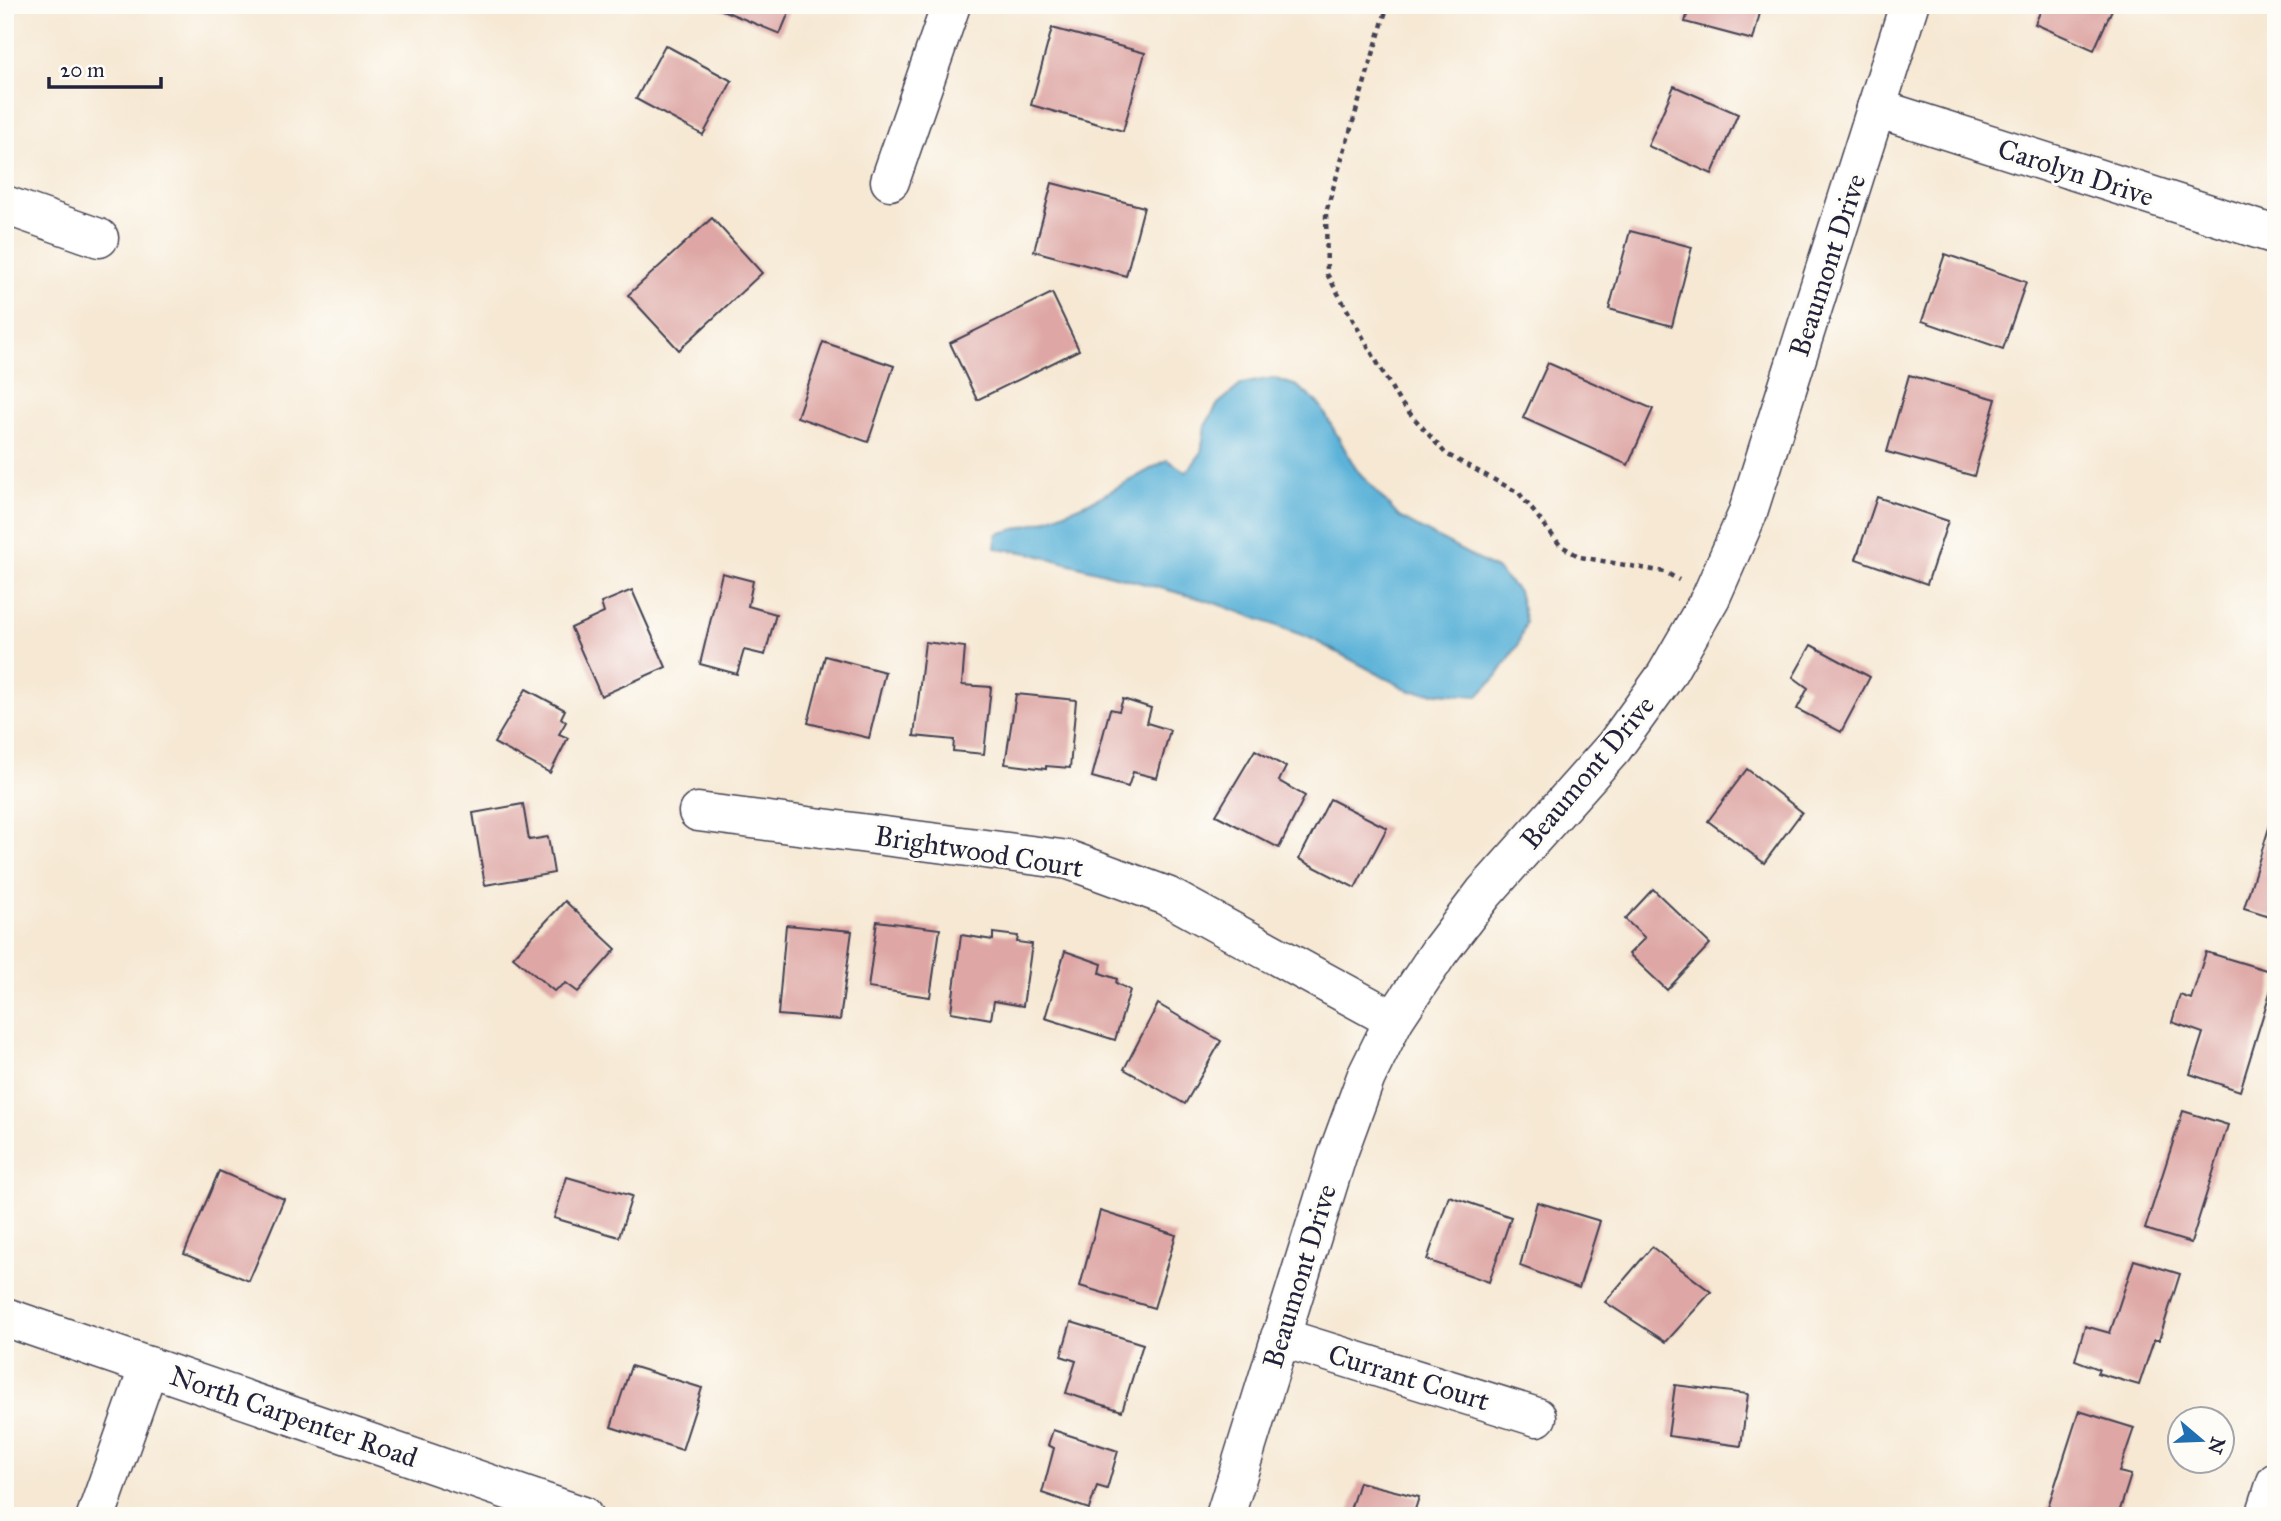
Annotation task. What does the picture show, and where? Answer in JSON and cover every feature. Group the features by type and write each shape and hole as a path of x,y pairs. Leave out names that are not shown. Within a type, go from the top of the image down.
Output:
{"street":[{"path":"890,181 951,5"},
{"name":"Beaumont Drive","path":"1225,1516 1358,1096 1394,1020 1438,952 1484,893 1614,747 1666,675 1711,597 1747,515 1909,5"},
{"name":"Carolyn Drive","path":"1876,108 2276,235"},
{"path":"5,205 99,238"},
{"name":"Brightwood Court","path":"698,812 1069,860 1167,896 1394,1020"},
{"name":"North Carpenter Road","path":"5,1317 583,1516"},
{"name":"Currant Court","path":"1280,1337 1537,1418"},
{"path":"96,1516 149,1366"},
{"path":"2265,1516 2276,1482"}],"path":[{"path":"1392,5 1385,15 1326,212 1327,274 1399,401 1446,454 1518,493 1560,545 1580,557 1665,572 1711,597"}],"water":[{"path":"1273,378 1297,386 1320,405 1356,469 1399,517 1496,569 1518,591 1526,622 1518,645 1497,676 1478,696 1410,691 1310,638 1209,601 1029,553 995,548 997,534 1044,521 1098,498 1167,460 1187,472 1201,453 1205,426 1218,404 1242,384"}],"building":[{"path":"710,5 792,5 780,34"},
{"path":"1690,5 1762,5 1753,40 1685,22"},
{"path":"2043,5 2114,5 2094,50 2035,24"},
{"path":"1052,28 1145,53 1123,131 1031,105"},
{"path":"665,45 732,81 703,135 636,99"},
{"path":"1674,86 1738,114 1712,174 1648,146"},
{"path":"1052,183 1144,207 1126,276 1034,251"},
{"path":"712,218 762,273 679,350 628,295"},
{"path":"1630,231 1692,247 1672,326 1609,309"},
{"path":"1945,254 2026,282 2003,349 1922,321"},
{"path":"1052,293 1079,350 977,400 950,343"},
{"path":"823,342 894,366 868,442 797,417"},
{"path":"1548,363 1653,409 1628,465 1523,418"},
{"path":"1909,375 1996,399 1974,476 1887,452"},
{"path":"1877,497 1948,521 1927,584 1856,559"},
{"path":"722,573 753,581 748,606 776,614 765,655 744,650 737,674 700,664"},
{"path":"632,590 666,667 601,696 571,628 604,613 601,603"},
{"path":"925,642 965,647 962,685 991,687 984,754 953,751 954,740 914,736"},
{"path":"1811,645 1870,677 1841,732 1797,709 1808,688 1793,677"},
{"path":"825,656 885,672 869,738 808,723"},
{"path":"526,689 565,710 561,718 566,722 559,734 568,738 550,773 494,743"},
{"path":"1016,694 1076,700 1070,768 1046,766 1046,769 1005,764"},
{"path":"1123,699 1151,708 1147,723 1170,730 1157,778 1133,772 1128,787 1092,777 1110,709 1119,711"},
{"path":"1255,750 1286,767 1279,781 1305,796 1279,848 1216,815"},
{"path":"1747,769 1802,812 1764,863 1708,821"},
{"path":"1330,799 1387,828 1355,888 1299,859"},
{"path":"523,804 529,840 548,837 554,873 485,885 473,813"},
{"path":"2273,815 2276,815 2276,918 2244,908"},
{"path":"1653,889 1710,944 1667,990 1629,954 1645,938 1625,919"},
{"path":"565,901 616,949 578,992 566,983 554,991 513,957"},
{"path":"877,921 940,929 930,997 868,988"},
{"path":"786,925 852,931 840,1020 778,1015"},
{"path":"993,933 1018,936 1017,942 1032,944 1023,1006 994,1001 991,1019 951,1012 961,935 993,940"},
{"path":"1065,951 1102,964 1100,973 1117,979 1116,983 1130,990 1115,1040 1045,1018"},
{"path":"2206,952 2276,973 2240,1091 2190,1074 2203,1033 2172,1022 2180,995 2191,999"},
{"path":"1158,1004 1221,1041 1185,1104 1124,1069"},
{"path":"2183,1111 2228,1125 2191,1243 2145,1229"},
{"path":"219,1171 284,1199 249,1281 184,1254"},
{"path":"567,1177 632,1196 619,1237 554,1218"},
{"path":"1449,1196 1511,1217 1489,1282 1427,1260"},
{"path":"1537,1202 1600,1221 1579,1288 1520,1266"},
{"path":"1100,1211 1176,1235 1154,1308 1080,1286"},
{"path":"1652,1247 1711,1292 1666,1342 1605,1302"},
{"path":"2134,1260 2180,1274 2159,1340 2154,1340 2139,1385 2097,1373 2099,1369 2075,1360 2085,1326 2110,1333"},
{"path":"1071,1322 1143,1344 1122,1411 1066,1393 1076,1361 1061,1356"},
{"path":"631,1366 702,1388 682,1450 611,1427"},
{"path":"1675,1385 1748,1394 1741,1446 1668,1436"},
{"path":"2079,1411 2134,1428 2119,1472 2131,1475 2118,1516 2054,1516 2046,1513"},
{"path":"1053,1430 1118,1451 1107,1489 1097,1486 1089,1509 1042,1493 1054,1448 1048,1445"},
{"path":"1359,1482 1419,1497 1413,1516 1348,1516"}]}
